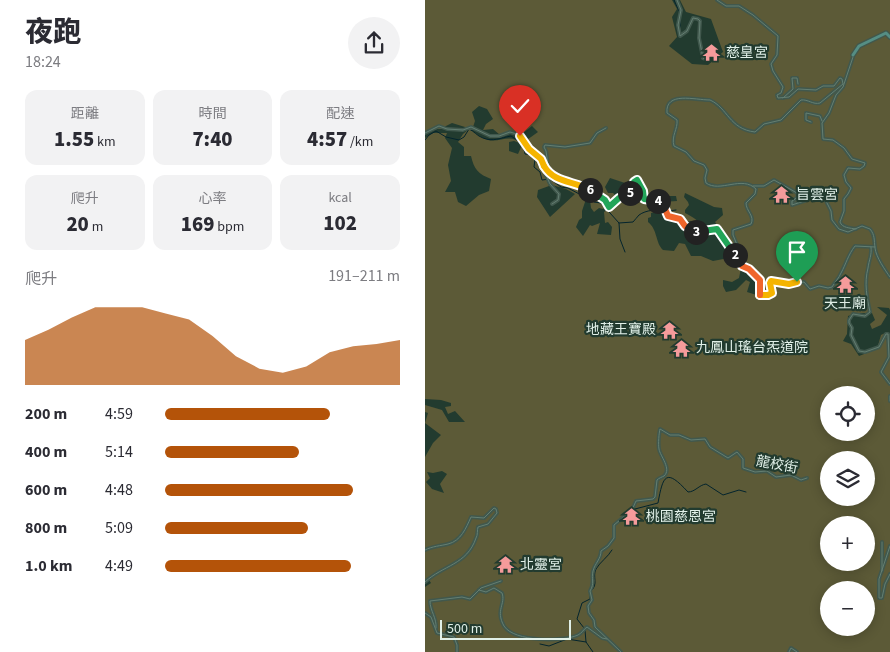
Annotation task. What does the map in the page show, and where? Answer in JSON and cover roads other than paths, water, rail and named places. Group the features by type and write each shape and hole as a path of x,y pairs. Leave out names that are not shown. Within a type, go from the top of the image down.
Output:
{"street":[{"path":"677,0 681,10 678,25 680,36 687,31 693,18 698,19 700,21 700,46 703,58 707,59"},
{"path":"717,0 726,6 739,6 778,36 777,55 771,64 773,71 783,85 781,93 777,97 789,98 798,89 816,90 823,86 834,86 840,78 843,84"},
{"path":"856,229 845,227 839,222 844,211 844,199 849,194 851,188 846,182 844,175 848,168 859,169 865,164 852,159 844,148 833,140 823,139 821,125 836,95 843,87 853,55 859,46 870,42 882,34 890,37"},
{"path":"782,98 793,89 792,78 797,78 798,84"},
{"path":"746,268 733,233 734,229 746,227 753,221 746,207 747,201 755,194 756,189 746,183 712,187 706,183 707,170 704,165 694,161 686,152 673,146 673,134 678,123 666,110 671,100 710,100 732,122 744,129 755,132 764,124 781,120 801,100 818,104 843,84"},
{"path":"811,122 806,120 806,113 820,116 823,121"},
{"path":"425,133 439,126 447,129 463,130 471,127 490,136 513,133 520,136 529,149 541,160 549,173 563,181 593,191 605,200 609,207 619,198 631,192 635,188 634,182 637,180 643,191 644,199 655,200 663,204 668,216 680,219 685,226 697,232 717,229 742,266 760,280 760,295 772,293 770,283 773,281 789,284 804,282 810,289 819,286 830,288 841,274 847,258 855,246 875,247"},
{"path":"549,173 545,145 565,147 590,143 597,133 606,128"},
{"path":"541,160 548,179 559,194 558,200 552,204"},
{"path":"752,186 764,186 772,181 777,181 797,193 798,197 792,201 792,205 807,200 819,191 825,191 825,201 831,211 832,220 839,229 848,232 865,226 870,228 875,239 875,247 890,277"},
{"path":"871,247 871,258 867,269 866,295 870,312 865,316 853,314 849,323 851,335 859,352 878,348 886,334 888,334 889,357 881,372 890,384"},
{"path":"889,401 890,396"},
{"name":"龍校街","path":"621,652 595,628 594,620 589,613 588,606 592,600 590,591 593,586 593,572 600,558 600,553 609,546 614,538 614,525 616,522 632,510 636,502 655,497 657,480 664,476 666,470 665,460 658,447 660,429 670,435 683,436 691,440 705,439 710,447 728,458 737,452 743,459 743,468 755,472 767,471 776,477 791,475 801,480 807,478"},
{"path":"425,550 433,546 451,543 463,534 471,517 484,518 492,509 497,509 497,513 491,522 478,527 477,536 465,558 425,582"},
{"path":"882,542 882,572"},
{"path":"890,546 879,579 879,596 881,598 890,574"},
{"path":"436,628 436,621 431,611 430,601 462,597 470,599 479,590 501,581"},
{"path":"479,590 487,592 494,588 502,593 503,598 499,610 500,617 505,629 512,634 541,640 578,635 587,627 603,638 608,639"},
{"path":"425,613 431,617 437,633 454,637 457,642 457,652"},
{"path":"789,652 791,648 797,652"}],"waterway":[{"path":"674,0 680,13"},
{"path":"680,17 680,27"},
{"path":"425,140 436,131 446,137 459,140 464,137 469,129 479,136 490,140 511,136 523,144 525,154 533,155 535,159 534,167 540,172 542,180 550,179 561,187 568,188 583,196 590,197 594,202 601,203 619,223 620,239 625,252"},
{"path":"668,211 676,210"},
{"path":"619,223 633,222 639,215 648,211 665,211"},
{"path":"635,509 658,503 662,486 667,478 675,480 688,492 706,484 723,495 739,490 746,492"},
{"path":"591,591 595,586 596,569 612,550"},
{"path":"584,628 577,619 582,603 590,599 590,593"},
{"path":"585,630 586,642 593,652"},
{"path":"540,644 549,646 567,639 586,642"}],"place":[{"name":"慈皇宮","path":"712,53"},
{"name":"旨雲宮","path":"782,195"},
{"name":"天王廟","path":"845,284"},
{"name":"地藏王寶殿","path":"670,330"},
{"name":"九鳳山瑤台炁道院","path":"682,348"},
{"name":"桃園慈恩宮","path":"632,517"},
{"name":"北靈宮","path":"506,565"}]}
